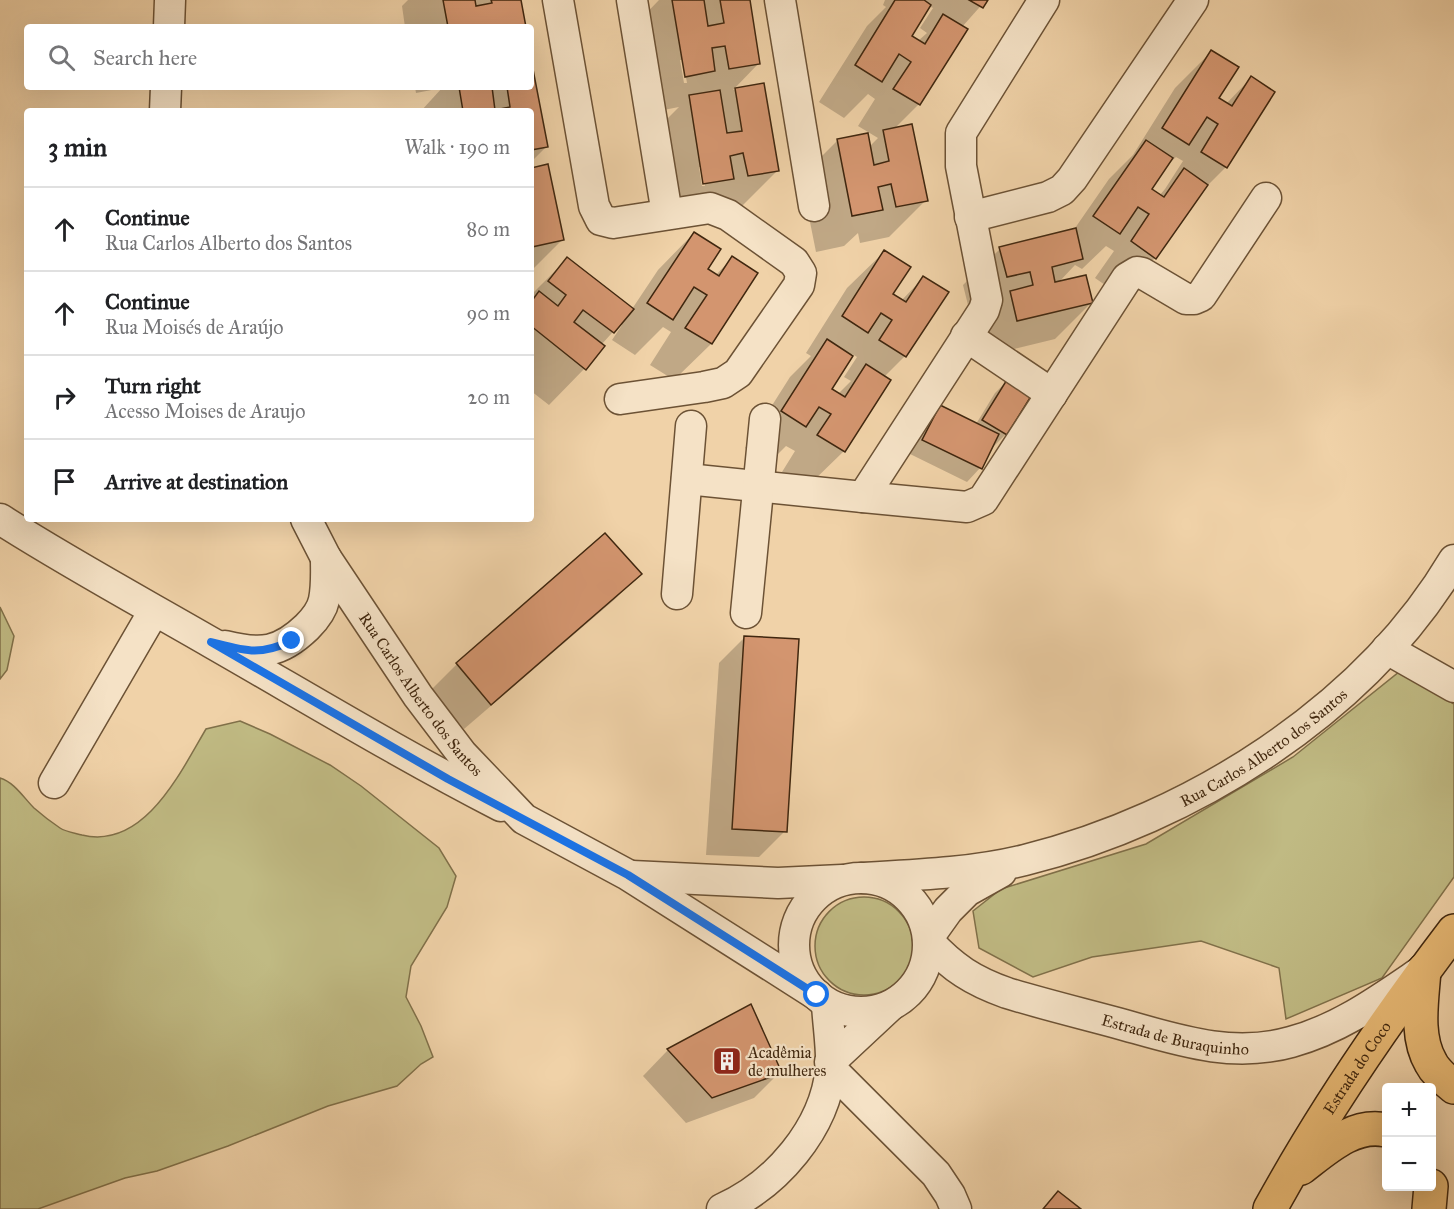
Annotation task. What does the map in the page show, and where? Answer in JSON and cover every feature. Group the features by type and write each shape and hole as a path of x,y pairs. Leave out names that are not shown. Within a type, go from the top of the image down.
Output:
{"highway":[{"name":"Estrada do Coco","path":"1270,1209 1371,1046 1454,931"},
{"path":"1424,970 1421,1033 1431,1063 1454,1087"},
{"path":"1286,1180 1333,1143 1355,1132 1382,1129"},
{"path":"1430,1209 1431,1191"},
{"path":"1446,1209 1454,1197"}],"street":[{"path":"168,24 170,0"},
{"path":"558,0 594,206 601,220 614,223 710,208 728,215 794,262 801,273 799,285 738,373 723,383 620,399"},
{"path":"632,0 667,214"},
{"path":"780,0 814,206"},
{"path":"863,497 984,310 987,300 961,166 961,133 1044,0"},
{"path":"970,217 1062,190 1193,0"},
{"path":"165,108 166,90"},
{"path":"687,478 967,507 976,505 983,500 1127,278 1132,274 1142,273 1186,299 1201,296 1266,198"},
{"path":"966,336 1052,394"},
{"path":"746,613 765,419"},
{"path":"677,594 691,426"},
{"path":"0,519 58,556 345,721 524,819"},
{"name":"Rua Carlos Alberto dos Santos","path":"308,522 326,558 418,696 462,754 524,819 628,875 822,999"},
{"path":"211,642 249,652 272,650 292,641 315,619 324,602 326,558"},
{"name":"Rua Carlos Alberto dos Santos","path":"628,875 778,883 970,869 1022,861 1064,849 1143,819 1195,794 1247,764 1301,727 1350,687 1387,649 1443,580 1454,561"},
{"path":"54,783 154,611"},
{"path":"1387,649 1454,687"},
{"name":"Rua Carlos Alberto dos Santos","path":"928,940 948,910 967,891 1022,861"},
{"path":"830,1066 890,1006 907,994 919,979 926,961 928,940 923,919 913,903 899,890 882,882 857,879 830,886 813,899 801,917 795,937 795,959 803,979 822,999 852,1012 872,1011 890,1006"},
{"name":"Estrada de Buraquinho","path":"928,940 946,961 981,984 1187,1043 1222,1049 1255,1048 1289,1043 1315,1034 1356,1015 1424,970"},
{"path":"722,1209 760,1187 789,1159 810,1132 823,1102 830,1066 822,999"},
{"path":"830,1066 936,1174 956,1209"}],"shaded area":[{"path":"0,607 14,636 7,670 0,679"},
{"path":"1399,672 1454,704 1454,877 1382,978 1286,1019 1279,968 1201,941 1092,957 1033,977 979,948 973,911 1001,889 1146,844 1293,757"},
{"path":"240,721 330,765 361,786 439,848 456,876 447,907 411,966 406,997 433,1057 421,1064 397,1086 328,1106 228,1146 157,1171 125,1178 38,1209 0,1209 0,778 14,787 34,808 62,829 82,835 104,837 124,831 142,820 158,804 172,786 206,729"},
{"path":"864,897 874,898 891,905 905,919 912,936 912,956 905,973 891,987 874,994 864,995 854,994 837,987 823,973 816,956 815,946 816,936 823,919 837,905 854,898"}],"building":[{"path":"443,0 475,0 476,6 492,3 491,0 521,0 525,24 447,24"},
{"path":"672,0 704,0 708,26 724,23 720,0 750,0 760,64 729,69 725,46 712,48 715,71 685,77"},
{"path":"895,0 924,0 931,5 912,36 925,44 943,14 968,29 920,105 893,89 911,62 899,54 882,82 855,65"},
{"path":"969,0 988,0 983,8"},
{"path":"1211,50 1239,67 1219,98 1232,106 1251,76 1275,92 1227,168 1201,152 1218,124 1207,117 1189,145 1162,128"},
{"path":"534,75 548,147 534,149 534,108 505,108 510,107 507,90 534,90"},
{"path":"764,83 779,171 748,176 743,153 730,156 734,179 703,184 689,95 720,90 727,133 742,131 735,88"},
{"path":"460,90 492,90 495,108 462,108"},
{"path":"912,124 928,201 896,207 891,184 878,187 883,210 852,216 837,139 868,133 874,165 889,161 883,130"},
{"path":"1146,140 1173,158 1152,189 1164,197 1184,168 1208,185 1156,259 1131,241 1149,214 1138,207 1120,234 1093,216"},
{"path":"548,164 564,240 534,247 534,167"},
{"path":"1076,228 1083,259 1052,267 1055,282 1086,275 1093,303 1017,321 1010,291 1033,285 1030,272 1007,277 999,247"},
{"path":"694,232 721,249 708,269 719,276 732,256 758,273 712,344 685,328 707,295 694,287 673,320 647,303"},
{"path":"884,250 911,267 893,294 906,302 923,276 949,292 906,357 879,340 892,320 881,313 868,333 842,316"},
{"path":"567,257 634,309 614,333 583,310 574,322 605,346 586,370 534,328 534,298 539,291 558,306 566,295 548,281"},
{"path":"827,339 853,356 832,389 845,397 866,364 891,380 845,452 817,435 831,414 819,407 806,427 781,411"},
{"path":"1008,378 1033,393 1007,435 982,420"},
{"path":"940,405 999,434 982,469 922,440"},
{"path":"605,533 642,574 491,705 456,663"},
{"path":"744,636 799,639 787,832 732,829"},
{"name":"Acadêmia de mulheres","path":"751,1004 782,1073 712,1098 667,1049"},
{"path":"1058,1191 1081,1209 1043,1209"}],"place":[{"name":"Acadêmia de mulheres","path":"727,1061"}],"route":[{"path":"292,641 272,650 249,652 211,642 325,710 448,779 628,875 817,995"}]}
